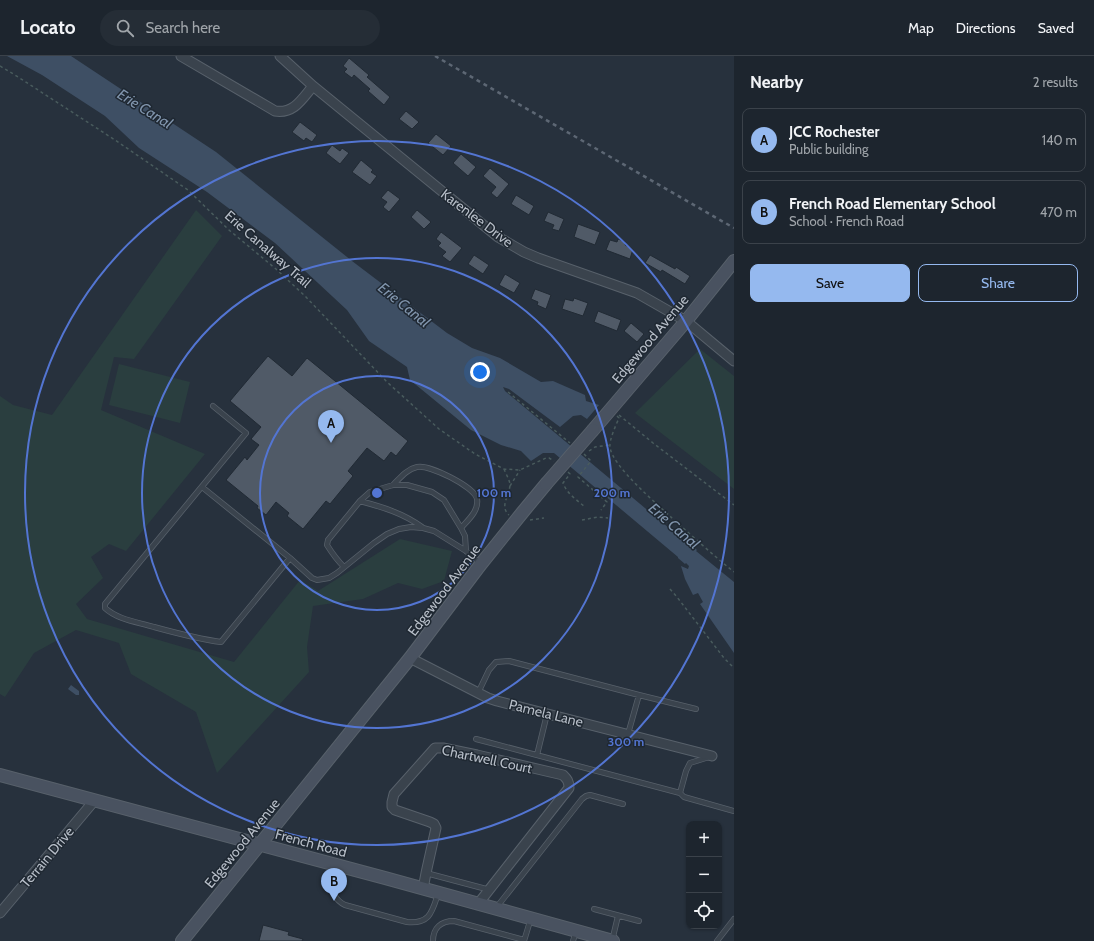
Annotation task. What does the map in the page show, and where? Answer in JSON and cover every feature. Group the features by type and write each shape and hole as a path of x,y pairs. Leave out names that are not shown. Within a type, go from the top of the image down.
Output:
{"street":[{"path":"180,56 274,111 282,112 290,110 299,103 313,86"},
{"name":"Karenlee Drive","path":"280,56 313,86 483,226 504,241 538,258 637,293 686,321 734,361"},
{"name":"Edgewood Avenue","path":"182,941 410,658 522,513 686,321 734,261"},
{"name":"Pamela Lane","path":"410,658 478,693 497,701 712,756"},
{"name":"Chartwell Court","path":"423,889 436,828 434,824 430,822 395,810 392,807 392,802 394,794 435,748 477,755 563,776 568,780 569,788 478,904"},
{"name":"French Road","path":"0,775 530,918 575,936 613,941"},
{"name":"Terrain Drive","path":"0,913 94,801"}],"lane":[{"path":"213,406 246,433 105,604 105,608 124,619 201,640 221,642 290,558"},
{"path":"393,485 410,470 422,466 436,470 453,478 474,493 477,499 476,509 471,518 462,528"},
{"path":"344,567 327,545 328,540 360,500 370,492 393,485 407,486 432,492 444,500 462,528 465,536 466,551"},
{"path":"202,487 290,558 312,578 317,580 329,578 387,534 399,529 411,527 423,528"},
{"path":"360,500 392,510 405,516 423,528 434,532 466,551 482,564"},
{"path":"478,693 489,670 496,662 509,661 696,709"},
{"path":"628,734 639,694"},
{"path":"536,755 547,714"},
{"path":"476,739 680,793 684,797 734,811"},
{"path":"680,793 686,771 690,763 712,756"},
{"path":"495,909 582,799 590,795 623,804"},
{"path":"332,865 330,875 331,884 338,902 407,922 414,923 424,920 431,913 438,894"},
{"path":"426,873 490,890"},
{"path":"594,909 639,921"},
{"path":"613,941 618,916"},
{"path":"433,941 435,931 439,925 447,921 454,921 524,941 530,918"},
{"path":"717,941 734,919"}],"path":[{"name":"Erie Canalway Trail","path":"0,66 115,140 188,190 229,230 276,269 305,296 387,382 439,429 475,454 504,469 520,470 546,458 552,460 558,465"},
{"path":"508,392 572,445"},
{"path":"611,408 619,418 609,446 615,460 637,486 706,549 734,572"},
{"path":"611,408 653,443 734,505"},
{"path":"600,510 607,502 578,477 591,461 584,454 595,447 610,445"},
{"path":"504,469 509,479 510,486"},
{"path":"564,469 570,474 563,481 565,488 585,507"},
{"path":"510,516 506,512 504,506 510,486 520,470"},
{"path":"582,520 598,517 608,518"},
{"path":"525,520 544,518"},
{"path":"670,589 724,658 734,668"}],"green space":[{"path":"196,210 222,236 134,359 114,357 101,410 205,454 126,551 109,544 91,557 103,578 76,604 87,619 234,662 300,580 318,591 400,539 452,551 444,581 422,589 398,583 363,599 313,606 307,647 309,672 217,773 196,712 131,674 119,643 76,630 34,653 5,697 0,694 0,396 13,405 52,415"},
{"path":"700,349 734,376 734,489 635,413"},
{"path":"119,364 190,382 180,423 109,405"}],"water":[{"name":"Erie Canal","path":"7,56 71,56 216,152 352,261 447,333 472,348 500,358 541,382 553,381 585,395 586,401 599,405 587,419 581,415 573,416 560,427 509,389 503,387 505,391 734,582 734,653 700,604 703,602 698,593 693,595 685,579 681,566 688,569 689,566 554,453 543,453 531,461 521,451 501,445 471,430 410,380 407,367 369,341 347,310 275,243 207,192 139,148 105,116 42,75"},
{"path":"71,685 79,691 79,695 76,695 68,689"}],"building":[{"path":"349,58 369,75 367,77 390,97 384,105 368,91 370,89 354,75 352,78 344,72 347,69 343,66"},
{"path":"406,111 419,122 412,129 399,119"},
{"path":"300,122 317,135 312,142 306,138 304,141 292,132"},
{"path":"436,134 451,146 443,155 428,143"},
{"path":"332,145 340,151 342,148 349,153 340,164 326,153"},
{"path":"461,154 476,167 468,176 453,163"},
{"path":"361,160 373,170 371,172 377,176 370,185 352,172"},
{"path":"490,168 509,184 497,198 491,193 496,187 483,176"},
{"path":"388,190 400,199 389,212 383,207 387,202 381,198"},
{"path":"516,195 534,206 529,215 511,204"},
{"path":"417,210 431,222 424,229 411,217"},
{"path":"548,212 564,219 559,231 552,229 554,225 544,221"},
{"path":"578,224 600,232 595,245 574,237"},
{"path":"441,232 462,248 450,262 442,256 446,252 438,246 441,243 436,239"},
{"path":"618,239 626,242 625,245 633,249 630,259 606,250 610,240 617,242"},
{"path":"474,255 489,265 483,274 468,264"},
{"path":"650,255 675,269 676,267 690,276 685,284 662,270 661,272 645,263"},
{"path":"505,274 520,283 514,293 499,285"},
{"path":"535,289 551,295 546,309 537,305 538,302 531,299"},
{"path":"574,298 588,303 583,316 562,309 565,299 573,301"},
{"path":"598,311 621,320 617,331 594,322"},
{"path":"631,323 644,334 637,342 624,331"},
{"path":"268,356 292,376 307,358 408,441 396,456 391,452 384,461 367,448 348,471 353,476 330,504 326,501 303,529 287,516 289,513 276,502 266,515 257,508 258,506 226,480 245,457 247,460 259,445 251,439 261,427 230,401"},
{"path":"263,925 289,932 288,935 303,939 302,941 259,941"}],"railway":[{"path":"435,56 734,228"}],"place":[{"name":"JCC Rochester","path":"331,443"},
{"name":"French Road Elementary School","path":"334,901"}]}
